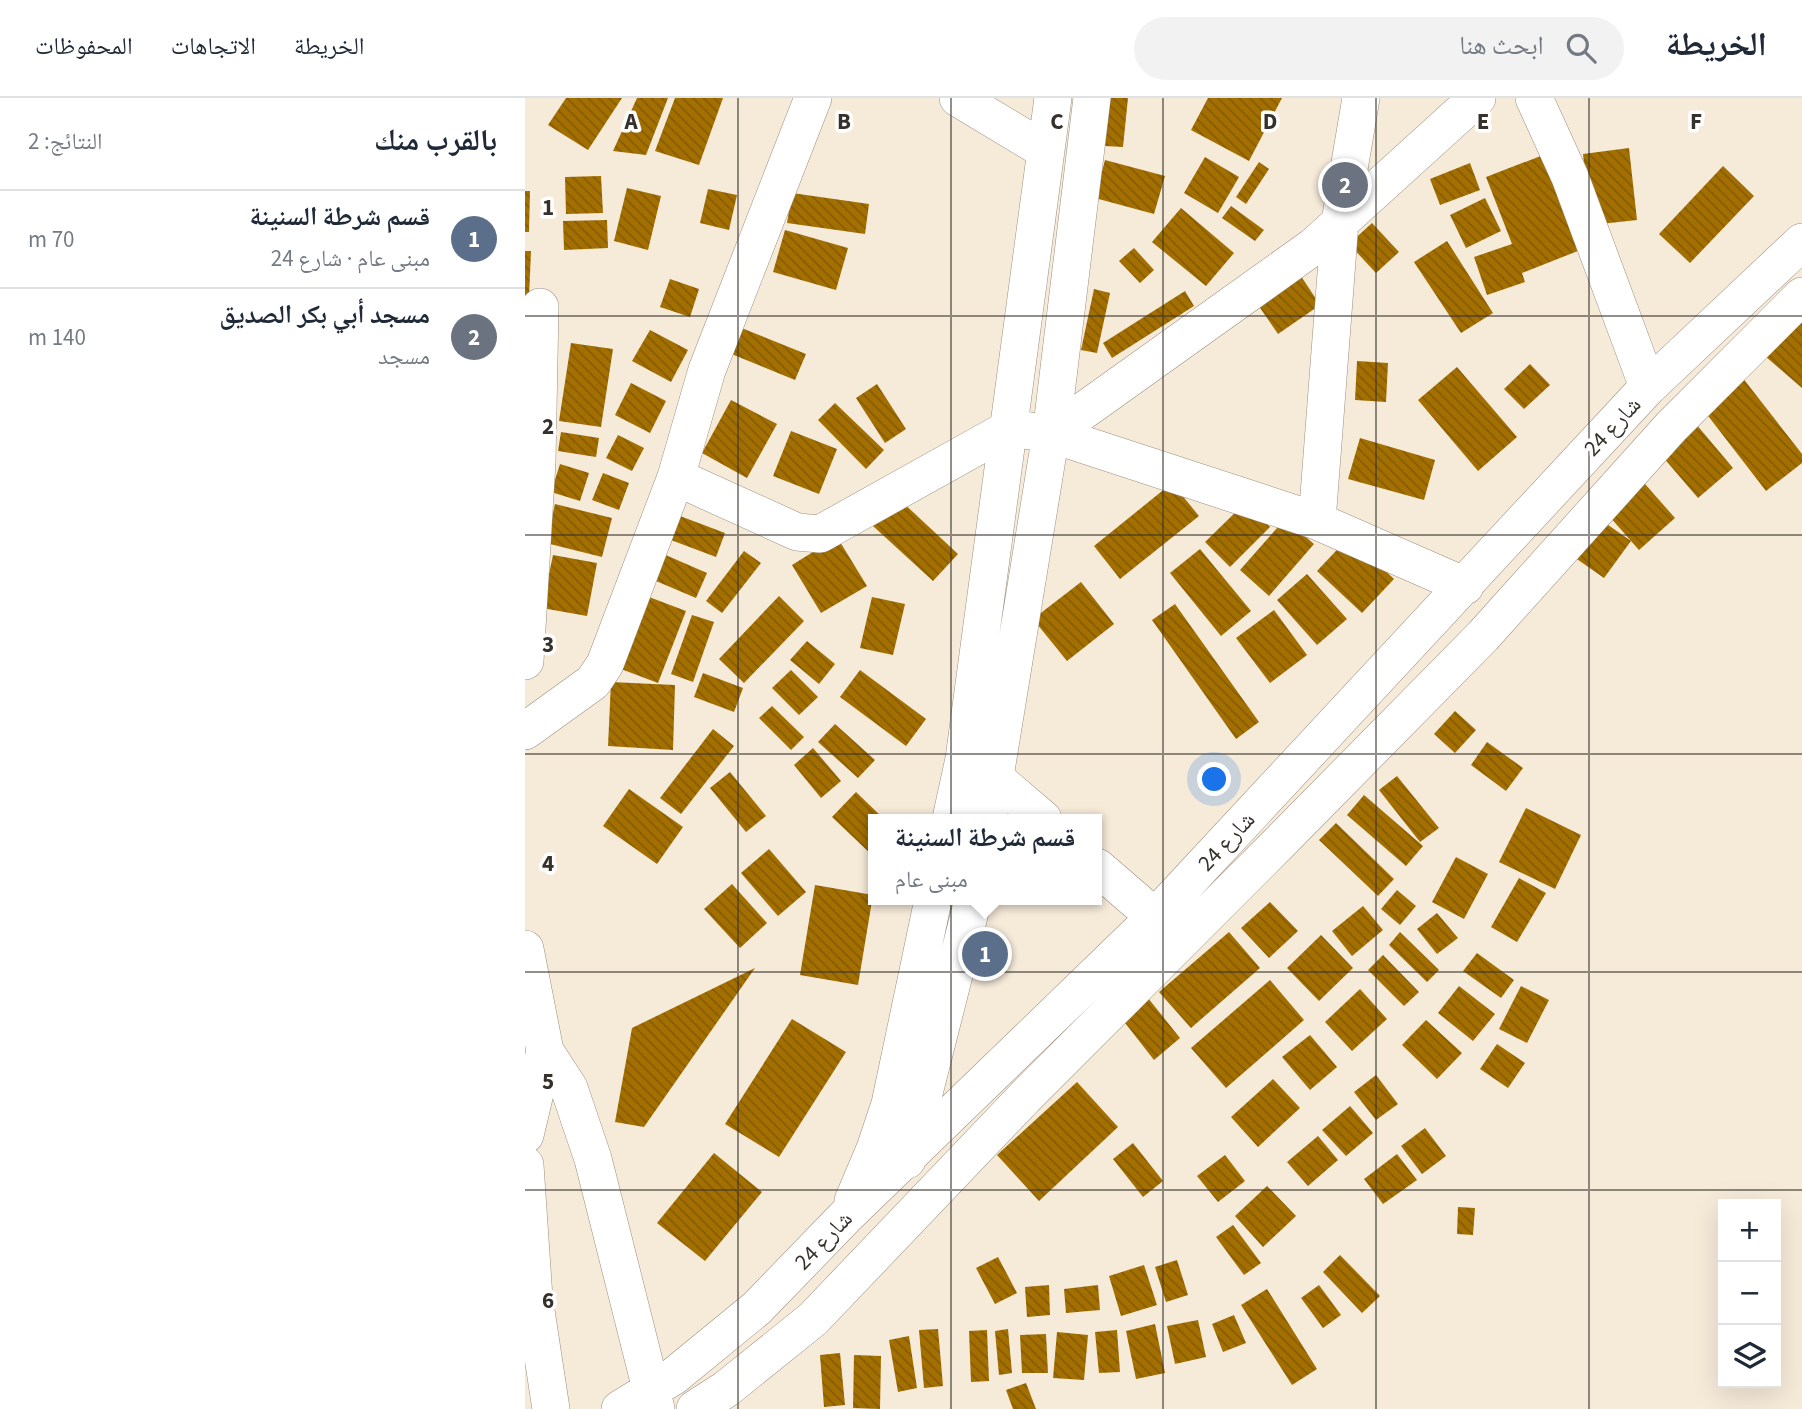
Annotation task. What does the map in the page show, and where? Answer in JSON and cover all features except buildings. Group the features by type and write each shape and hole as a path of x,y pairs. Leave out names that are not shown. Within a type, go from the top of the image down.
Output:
{"street":[{"path":"525,731 593,682 605,664 676,477 707,370 813,98"},
{"path":"958,98 1046,151"},
{"path":"952,814 964,759 1052,98"},
{"path":"989,814 1051,434 1092,98"},
{"path":"1317,521 1341,222 1361,98"},
{"path":"1051,434 1314,246 1477,98"},
{"path":"1534,98 1570,177 1648,387"},
{"name":"شارع 24","path":"621,1409 654,1399 674,1376 757,1308 847,1214 1155,917 1648,387 1802,242"},
{"name":"شارع 24","path":"695,1409 726,1389 813,1319 979,1146 1483,636 1671,427 1802,296"},
{"path":"525,661 537,462 540,307"},
{"path":"676,477 797,533 820,534 1010,428 1051,434 1317,521 1465,586"},
{"path":"964,759 995,778 1037,814"},
{"path":"1102,871 1155,917"},
{"path":"855,1274 880,1232 907,1158 920,1060 933,905"},
{"path":"847,1214 875,1149 890,1104 920,1060 971,905"},
{"path":"525,949 545,1051 569,1088 593,1159 654,1399"},
{"path":"525,1135 545,1051"},
{"path":"920,1060 927,1104 932,1112 949,1117"},
{"path":"890,1104 895,1143 907,1158 915,1162 955,1156 979,1146"},
{"path":"525,1165 534,1298 551,1409"}],"place":[{"name":"مسجد أبي بكر الصديق","path":"1345,185"},
{"name":"قسم شرطة السنينة","path":"985,954"}]}
